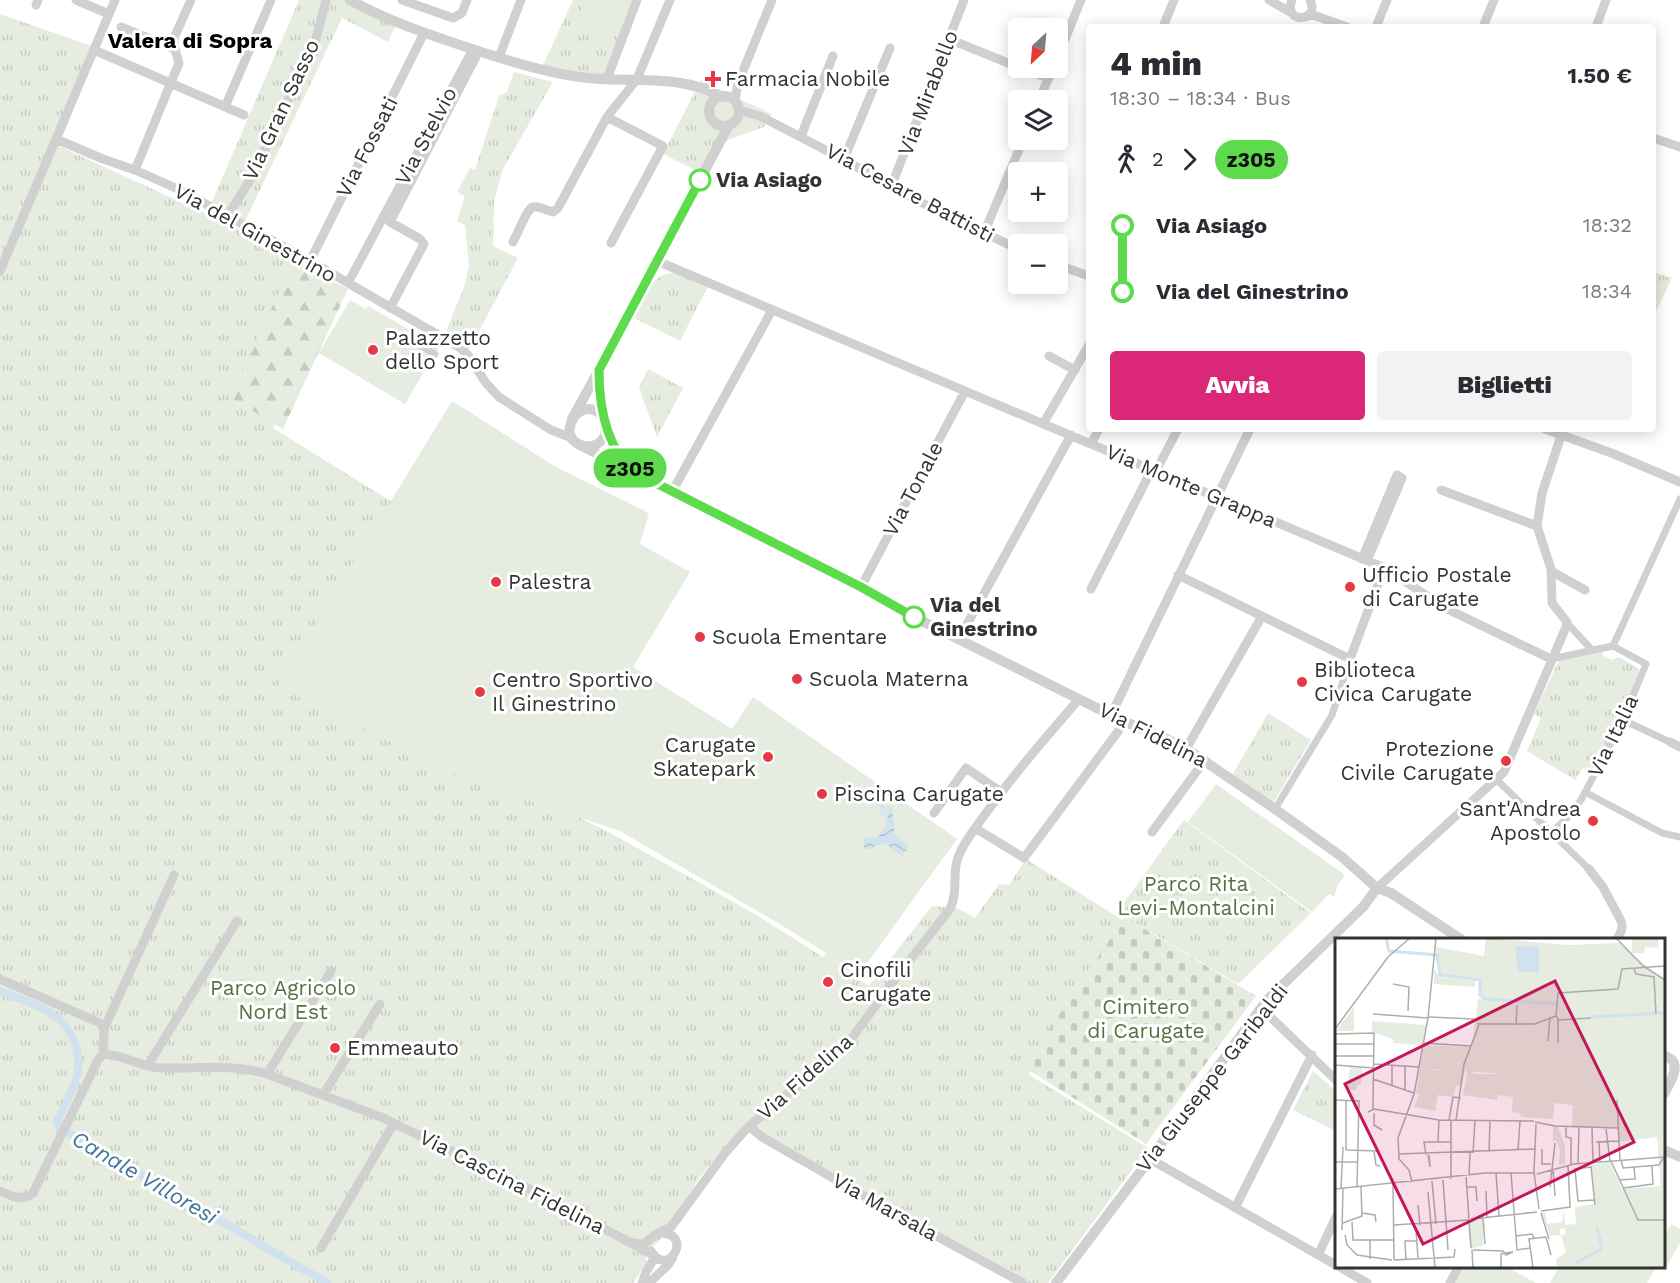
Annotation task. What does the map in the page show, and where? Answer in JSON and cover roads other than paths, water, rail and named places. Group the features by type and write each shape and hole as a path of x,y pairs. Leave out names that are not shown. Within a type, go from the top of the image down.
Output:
{"street":[{"path":"76,0 109,14"},
{"path":"0,271 115,0"},
{"path":"135,170 179,63 174,38 191,0"},
{"path":"225,107 271,0"},
{"name":"Via Gran Sasso","path":"227,217 255,172 282,111 307,64 314,47 326,0"},
{"name":"Via Cesare Battisti","path":"350,0 424,33 560,74 581,78 684,83 706,90 801,136 891,187 1008,244"},
{"path":"402,0 453,18 462,13 467,0"},
{"path":"499,57 521,0"},
{"path":"607,79 637,0"},
{"path":"513,242 532,207 552,212 557,210 607,117 637,79 670,0"},
{"path":"599,370 600,392 606,423 604,437 597,444 589,446 571,436 572,419 729,125 737,119 731,101 772,0"},
{"name":"Via Mirabello","path":"891,187 964,0"},
{"path":"1068,32 1081,0"},
{"path":"1164,24 1174,0"},
{"path":"1270,1 1291,0 1292,13"},
{"path":"1377,24 1386,0"},
{"path":"1484,24 1494,0"},
{"path":"1597,24 1606,0"},
{"path":"1270,1 1299,18 1310,11 1340,24"},
{"path":"121,27 175,49"},
{"name":"Via Fossati","path":"310,261 424,33"},
{"path":"949,39 1008,62"},
{"path":"844,159 890,48"},
{"path":"94,50 244,115"},
{"name":"Via Stelvio","path":"348,283 385,223 476,50"},
{"name":"Via Cesare Battisti","path":"801,136 833,56"},
{"path":"1043,90 1048,78"},
{"name":"Via Cesare Battisti","path":"665,81 699,94 712,105"},
{"path":"729,125 723,126 717,123 710,115 712,105 716,100 731,101"},
{"path":"607,117 663,146 611,243"},
{"path":"717,123 720,142"},
{"name":"Via del Ginestrino","path":"56,139 180,190 310,261 461,349 500,398 551,430 571,436 672,492 1079,699"},
{"path":"1656,139 1680,147"},
{"path":"984,233 1019,150"},
{"path":"385,223 422,239 423,244 390,308"},
{"name":"Via Monte Grappa","path":"657,261 1384,568 1443,607 1551,659"},
{"path":"1068,269 1086,275"},
{"path":"672,492 771,310"},
{"path":"407,338 435,354"},
{"path":"1043,424 1086,350"},
{"path":"1049,356 1075,370"},
{"name":"Via Tonale","path":"861,587 965,391"},
{"path":"572,419 579,412 587,409 598,413 606,423"},
{"name":"Via del Ginestrino","path":"606,423 621,458 634,472"},
{"path":"1091,444 1097,432"},
{"path":"1091,589 1176,432"},
{"path":"1111,715 1249,432"},
{"path":"1552,432 1680,482"},
{"path":"959,639 1071,435"},
{"path":"1561,436 1542,493 1537,526 1551,571 1552,603 1592,650"},
{"path":"1397,476 1402,478 1364,560 1397,476"},
{"path":"1441,490 1537,526"},
{"path":"1551,659 1613,646 1680,499"},
{"path":"1275,808 1332,715 1384,568"},
{"path":"1551,571 1585,590"},
{"path":"1178,575 1350,659"},
{"path":"1186,749 1262,616"},
{"name":"Via Giuseppe Garibaldi","path":"1056,1283 1272,995 1363,907 1377,888 1496,779 1508,765 1567,623"},
{"name":"Via Italia","path":"1551,833 1575,809 1585,792 1623,720 1646,664 1613,646"},
{"name":"Via Fidelina","path":"657,1235 671,1227 725,1153 749,1126 852,1038 951,906 955,896 958,857 975,828 1001,792 1079,699 1205,760 1275,808 1342,858 1377,888 1391,893 1460,938"},
{"path":"1623,720 1680,747"},
{"path":"975,828 1024,858 1125,722"},
{"path":"1152,832 1205,760"},
{"path":"934,813 966,768 1001,792"},
{"path":"1496,779 1588,869 1602,887 1623,925 1618,938"},
{"path":"1585,792 1659,831 1680,837"},
{"path":"0,1191 20,1198 30,1196 37,1187 98,1060 103,1054 104,1029 174,875"},
{"path":"148,1065 237,921"},
{"path":"267,1074 331,971"},
{"path":"0,979 100,1023 104,1029"},
{"path":"323,1095 380,1004"},
{"path":"1261,1008 1335,1079"},
{"name":"Via Cascina Fidelina","path":"103,1054 160,1068 226,1067 267,1074 381,1116 542,1196 654,1256"},
{"path":"1235,1208 1312,1055"},
{"path":"1665,1092 1677,1062"},
{"name":"Via Cascina Fidelina","path":"321,1248 394,1123"},
{"name":"Via Marsala","path":"749,1126 762,1137 892,1212 1023,1283"},
{"path":"1665,1150 1680,1157"},
{"path":"1150,1159 1335,1265"},
{"name":"Via Fidelina","path":"676,1246 683,1211"},
{"path":"1318,1255 1335,1219"},
{"path":"670,1234 676,1246 671,1258 667,1260 654,1256 650,1245 657,1235 670,1234"},
{"name":"Via Cascina Fidelina","path":"629,1242 641,1244 657,1235"},
{"path":"649,1283 668,1265 676,1246"},
{"path":"642,1283 654,1256"},
{"path":"1341,1268 1367,1283"},
{"path":"1450,1283 1458,1268"}],"water":[{"path":"887,807 892,807 895,835 909,846 902,856 886,844 875,846 872,849 864,847 865,838 877,838 888,823"}],"waterway":[{"path":"885,812 884,807 877,804 878,799 884,801 881,810 881,811 887,817 888,824"},
{"name":"Canale Villoresi","path":"0,991 34,1004 55,1016 71,1034 77,1051 77,1074 73,1088 57,1121 59,1127 327,1283"}],"place":[{"name":"Farmacia Nobile","path":"713,79"},
{"name":"Via Asiago","path":"700,180"},
{"name":"Palazzetto dello Sport","path":"373,350"},
{"name":"Palestra","path":"496,582"},
{"name":"Ufficio Postale di Carugate","path":"1350,587"},
{"name":"Via del Ginestrino","path":"914,617"},
{"name":"Scuola Ementare","path":"700,637"},
{"name":"Scuola Materna","path":"797,679"},
{"name":"Biblioteca Civica Carugate","path":"1302,682"},
{"name":"Centro Sportivo Il Ginestrino","path":"480,692"},
{"name":"Carugate Skatepark","path":"768,757"},
{"name":"Protezione Civile Carugate","path":"1506,761"},
{"name":"Piscina Carugate","path":"822,794"},
{"name":"Sant'Andrea Apostolo","path":"1593,821"},
{"name":"Cinofili Carugate","path":"828,982"},
{"name":"Emmeauto","path":"335,1048"}],"district":[{"name":"Valera di Sopra","path":"190,40"}],"park label":[{"name":"Parco Rita Levi-Montalcini","path":"1196,896"},
{"name":"Parco Agricolo Nord Est","path":"283,1000"},
{"name":"Cimitero di Carugate","path":"1146,1019"}]}
